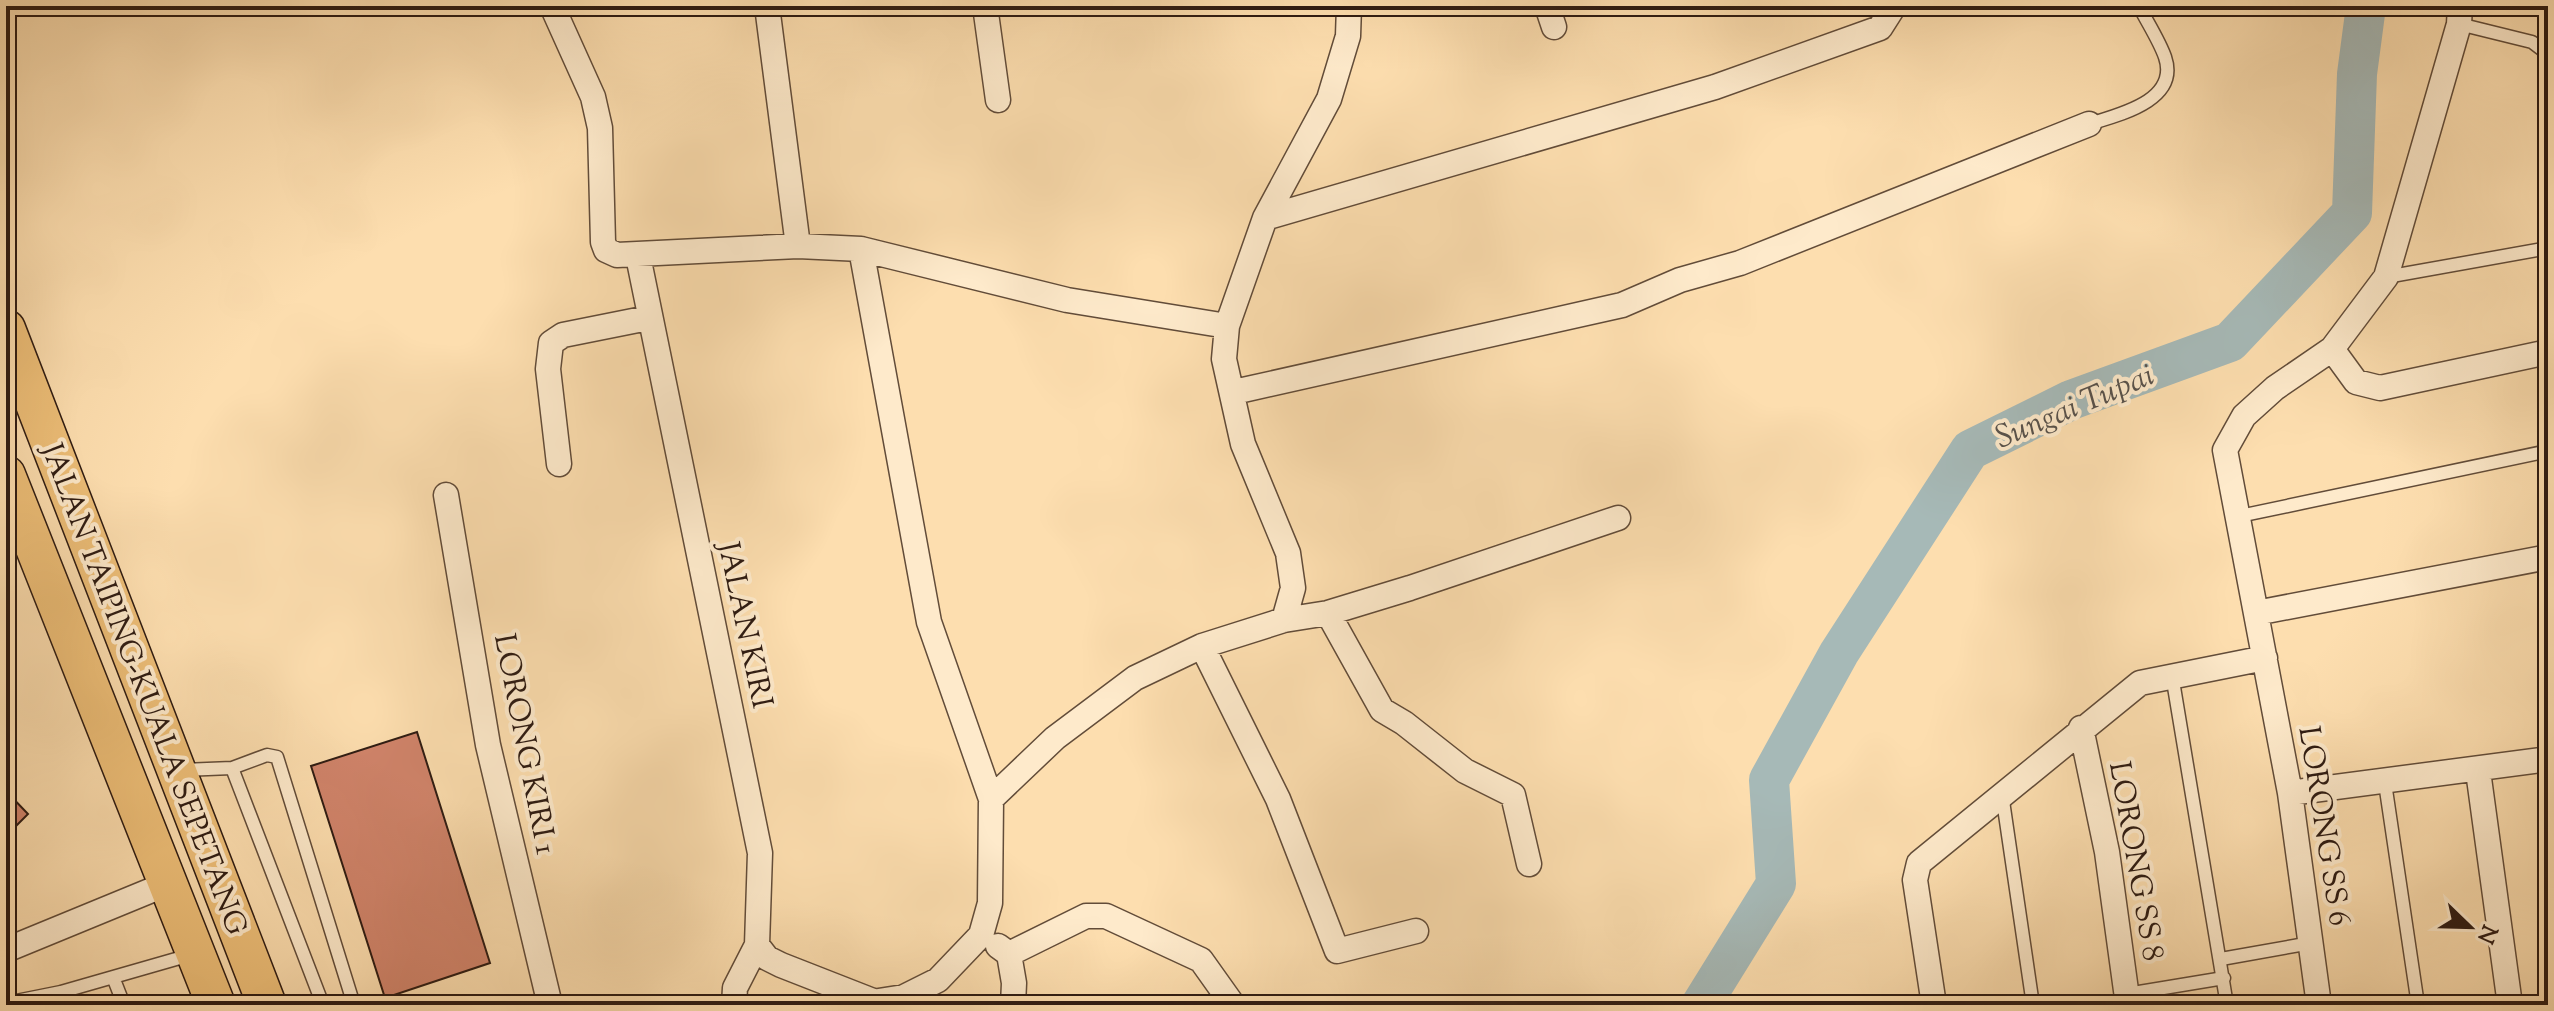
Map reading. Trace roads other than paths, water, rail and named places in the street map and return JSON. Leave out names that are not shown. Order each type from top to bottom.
[{"type":"main road","name":"JALAN TAIPING-KUALA SEPETANG","points":[[6,329],[267,1005]]},
{"type":"main road","name":"JALAN TAIPING-KUALA SEPETANG","points":[[6,475],[216,1005]]},
{"type":"street","points":[[552,6],[593,97],[600,128],[603,242],[606,250],[617,255],[638,256],[798,246],[861,249],[1067,300],[1227,326]]},
{"type":"street","points":[[767,6],[798,246]]},
{"type":"street","points":[[985,6],[998,100]]},
{"type":"street","points":[[1284,620],[1293,588],[1288,553],[1243,444],[1234,392],[1224,359],[1227,326],[1265,218],[1329,99],[1348,36],[1349,6]]},
{"type":"street","points":[[1265,218],[1715,87],[1880,28],[1894,6]]},
{"type":"street","points":[[2386,277],[2460,15]]},
{"type":"street","points":[[1234,392],[1622,305],[1680,280],[1740,263],[2089,124]]},
{"type":"street","points":[[757,945],[767,958],[863,1003],[904,997],[938,980],[981,935],[990,903],[991,799],[929,622],[861,249]]},
{"type":"street","name":"JALAN KIRI","points":[[638,256],[648,318],[760,853],[757,945],[735,988],[734,1005]]},
{"type":"street","name":"LORONG SS 6","points":[[2319,1005],[2290,793],[2235,517],[2225,450],[2244,416],[2275,388],[2332,349],[2386,277]]},
{"type":"street","points":[[559,464],[548,369],[551,343],[563,335],[648,318]]},
{"type":"street","points":[[2332,349],[2356,382],[2380,388],[2548,352]]},
{"type":"street","name":"LORONG KIRI 1","points":[[446,495],[488,745],[550,1005]]},
{"type":"street","points":[[991,799],[1055,738],[1135,678],[1202,646],[1284,620],[1328,613],[1618,518]]},
{"type":"street","points":[[2256,613],[2548,557]]},
{"type":"street","points":[[1328,613],[1382,710],[1414,730],[1465,771],[1513,795],[1529,864]]},
{"type":"street","points":[[1202,646],[1278,799],[1337,951],[1416,931]]},
{"type":"street","points":[[1934,1005],[1915,880],[1919,863],[2002,792],[2140,683],[2265,658]]},
{"type":"street","name":"LORONG SS 8","points":[[2081,728],[2107,852],[2128,999]]},
{"type":"street","points":[[2290,793],[2478,771],[2548,759]]},
{"type":"street","points":[[2478,771],[2510,1005]]},
{"type":"street","points":[[6,950],[169,883]]},
{"type":"street","points":[[1009,954],[1086,916],[1106,916],[1201,960],[1233,1005]]},
{"type":"street","points":[[981,935],[1009,954],[1014,983],[1013,1005]]},
{"type":"lane","points":[[2089,124],[2147,104],[2165,79],[2166,58],[2139,6]]},
{"type":"lane","points":[[2460,15],[2532,42],[2548,54]]},
{"type":"lane","points":[[2386,277],[2548,248]]},
{"type":"lane","points":[[2235,517],[2548,451]]},
{"type":"lane","points":[[2172,675],[2227,1005]]},
{"type":"lane","points":[[176,770],[232,768],[267,755],[277,757],[354,1005]]},
{"type":"lane","points":[[232,768],[323,1005]]},
{"type":"lane","points":[[2385,783],[2418,1005]]},
{"type":"lane","points":[[2002,792],[2033,1005]]},
{"type":"lane","points":[[2221,959],[2311,943]]},
{"type":"lane","points":[[6,1003],[64,999],[113,977],[197,953]]},
{"type":"lane","points":[[113,977],[124,1005]]},
{"type":"lane","points":[[2128,999],[2224,978]]},
{"type":"waterway","name":"Sungai Tupai","points":[[1701,1005],[1776,884],[1769,780],[1839,653],[1970,450],[2071,400],[2230,342],[2352,213],[2357,74],[2366,6]]}]
